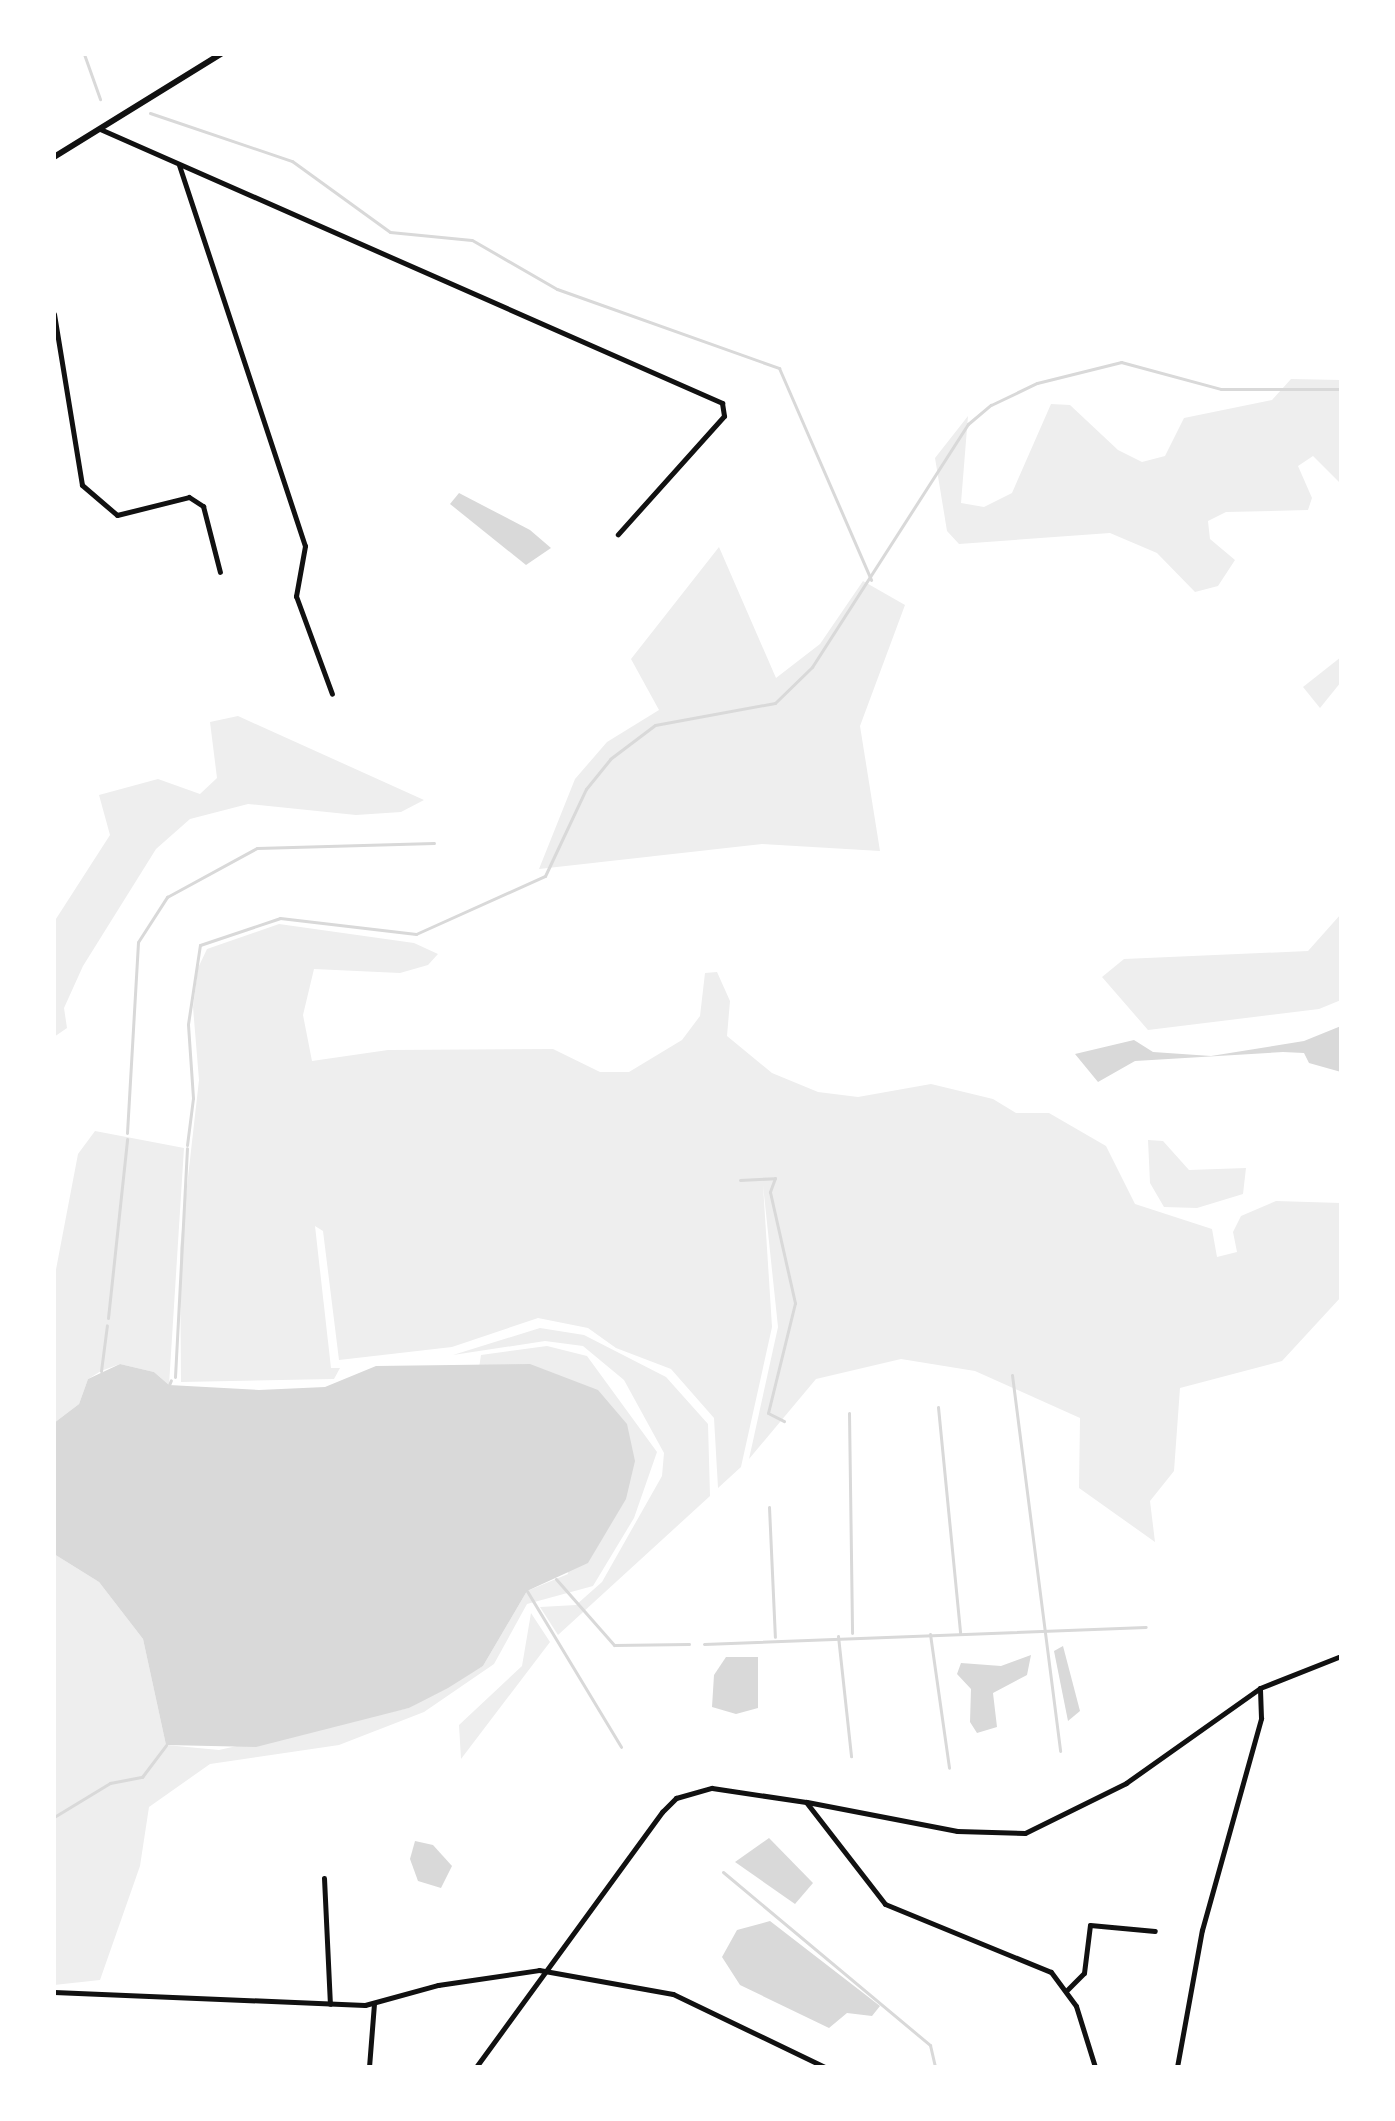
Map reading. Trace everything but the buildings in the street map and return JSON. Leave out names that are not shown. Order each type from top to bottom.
[{"type":"street","points":[[54,157],[221,54]]},
{"type":"street","points":[[100,129],[722,403],[724,416],[618,534]]},
{"type":"street","points":[[179,164],[305,546],[296,596],[332,694]]},
{"type":"street","points":[[54,314],[82,485],[117,515],[189,497],[203,506],[220,572]]},
{"type":"street","points":[[476,2067],[544,1970],[676,1798],[712,1788],[806,1802],[957,1831],[1025,1833],[1126,1783],[1260,1688],[1341,1656]]},
{"type":"street","points":[[1177,2067],[1202,1930],[1261,1718],[1260,1688]]},
{"type":"street","points":[[806,1802],[885,1904],[1044,1969],[1067,1990],[1095,2067]]},
{"type":"street","points":[[324,1878],[330,2004]]},
{"type":"street","points":[[1067,1990],[1084,1973],[1090,1925],[1155,1931]]},
{"type":"street","points":[[54,1992],[330,2004],[374,2003],[438,1985],[544,1970],[673,1994],[825,2067]]},
{"type":"street","points":[[369,2067],[374,2003]]},
{"type":"shaded area","points":[[1291,379],[1341,380],[1341,484],[1313,456],[1298,466],[1312,498],[1308,510],[1226,512],[1208,521],[1210,539],[1235,560],[1218,586],[1195,592],[1157,553],[1110,533],[959,544],[947,531],[935,458],[968,416],[961,503],[984,507],[1012,493],[1051,404],[1070,405],[1118,450],[1142,462],[1165,456],[1184,418],[1272,400]]},
{"type":"shaded area","points":[[459,493],[530,530],[551,548],[526,565],[450,504]]},
{"type":"shaded area","points":[[719,547],[776,678],[820,644],[863,581],[905,605],[860,726],[880,851],[762,844],[539,869],[575,779],[607,742],[659,710],[631,659]]},
{"type":"shaded area","points":[[1341,657],[1341,682],[1320,708],[1303,687]]},
{"type":"shaded area","points":[[238,716],[424,800],[401,812],[356,815],[248,804],[190,819],[156,849],[83,966],[64,1008],[67,1028],[54,1037],[54,922],[110,835],[99,795],[158,779],[200,794],[217,778],[210,722]]},
{"type":"shaded area","points":[[1341,914],[1341,1000],[1319,1009],[1148,1030],[1102,977],[1124,959],[1308,951]]},
{"type":"shaded area","points":[[279,924],[414,943],[438,954],[428,965],[400,973],[314,969],[303,1015],[312,1061],[388,1050],[553,1049],[600,1072],[629,1072],[682,1040],[700,1016],[705,973],[717,972],[730,1001],[727,1036],[772,1073],[818,1092],[858,1097],[931,1084],[993,1099],[1016,1113],[1049,1113],[1106,1146],[1135,1204],[1212,1229],[1217,1257],[1237,1252],[1233,1232],[1241,1216],[1276,1201],[1341,1203],[1341,1297],[1282,1361],[1180,1388],[1174,1471],[1150,1501],[1155,1542],[1079,1488],[1080,1418],[975,1371],[901,1359],[816,1379],[749,1459],[778,1327],[763,1185],[772,1327],[741,1467],[718,1488],[714,1418],[671,1369],[616,1348],[588,1328],[538,1318],[452,1347],[339,1360],[323,1231],[315,1226],[331,1368],[340,1368],[334,1379],[181,1382],[180,1248],[199,1080],[193,1007],[198,968],[207,949]]},
{"type":"shaded area","points":[[1341,1026],[1341,1072],[1309,1063],[1304,1053],[1283,1052],[1135,1061],[1098,1082],[1075,1054],[1134,1040],[1153,1052],[1211,1056],[1304,1041]]},
{"type":"shaded area","points":[[95,1131],[184,1148],[169,1385],[154,1372],[120,1364],[88,1379],[79,1404],[54,1423],[54,1280],[78,1154]]},
{"type":"shaded area","points":[[1148,1140],[1163,1141],[1189,1170],[1246,1168],[1243,1194],[1197,1208],[1164,1207],[1150,1183]]},
{"type":"shaded area","points":[[540,1328],[584,1335],[666,1377],[708,1424],[710,1496],[558,1635],[540,1607],[576,1605],[602,1582],[662,1476],[664,1453],[624,1380],[583,1346],[545,1341],[453,1355]]},
{"type":"shaded area","points":[[547,1346],[587,1356],[657,1452],[634,1518],[593,1586],[527,1604],[494,1664],[424,1712],[339,1745],[210,1764],[149,1807],[140,1866],[100,1980],[54,1985],[54,1554],[99,1582],[143,1639],[166,1745],[219,1750],[409,1708],[483,1666],[527,1591],[568,1574],[530,1364],[479,1368],[481,1355]]},
{"type":"shaded area","points":[[120,1364],[154,1372],[169,1385],[259,1390],[325,1387],[376,1366],[530,1364],[598,1390],[627,1424],[635,1461],[626,1499],[588,1563],[527,1591],[483,1666],[448,1688],[409,1708],[256,1747],[166,1745],[143,1639],[99,1582],[54,1554],[54,1423],[79,1404],[88,1379]]},
{"type":"shaded area","points":[[531,1613],[550,1642],[461,1759],[459,1725],[522,1666]]},
{"type":"shaded area","points":[[1063,1646],[1080,1711],[1068,1721],[1054,1651]]},
{"type":"shaded area","points":[[1031,1655],[1027,1675],[993,1693],[997,1727],[977,1733],[970,1722],[971,1689],[957,1674],[961,1663],[1001,1666]]},
{"type":"shaded area","points":[[726,1657],[758,1657],[758,1708],[736,1714],[712,1707],[714,1675]]},
{"type":"shaded area","points":[[769,1838],[813,1883],[795,1904],[735,1862]]},
{"type":"shaded area","points":[[415,1841],[433,1845],[452,1866],[441,1888],[418,1881],[410,1859]]},
{"type":"shaded area","points":[[770,1921],[880,2006],[872,2016],[847,2013],[829,2028],[740,1985],[722,1957],[737,1930]]},
{"type":"waterway","points":[[84,54],[100,99]]},
{"type":"waterway","points":[[150,113],[292,161],[390,232],[472,240],[557,289],[779,368],[871,580]]},
{"type":"waterway","points":[[187,1145],[193,1098],[188,1024],[200,945],[280,918],[416,934],[545,876],[586,789],[610,759],[655,725],[775,703],[812,667],[968,424],[991,405],[1037,383],[1121,362],[1221,389],[1341,389]]},
{"type":"waterway","points":[[127,1133],[138,942],[167,897],[257,848],[434,843]]},
{"type":"waterway","points":[[108,1318],[127,1139]]},
{"type":"waterway","points":[[175,1377],[187,1148]]},
{"type":"waterway","points":[[740,1180],[775,1178],[770,1192],[795,1303],[768,1413],[784,1421]]},
{"type":"waterway","points":[[101,1371],[107,1325]]},
{"type":"waterway","points":[[1012,1375],[1060,1751]]},
{"type":"waterway","points":[[169,1385],[171,1380]]},
{"type":"waterway","points":[[938,1407],[960,1633]]},
{"type":"waterway","points":[[849,1413],[852,1633]]},
{"type":"waterway","points":[[769,1507],[775,1637]]},
{"type":"waterway","points":[[556,1579],[614,1645],[689,1644]]},
{"type":"waterway","points":[[527,1591],[621,1747]]},
{"type":"waterway","points":[[704,1644],[1146,1627]]},
{"type":"waterway","points":[[930,1634],[949,1768]]},
{"type":"waterway","points":[[838,1636],[851,1756]]},
{"type":"waterway","points":[[54,1817],[110,1783],[142,1777],[166,1745]]},
{"type":"waterway","points":[[723,1872],[930,2045],[935,2067]]}]
